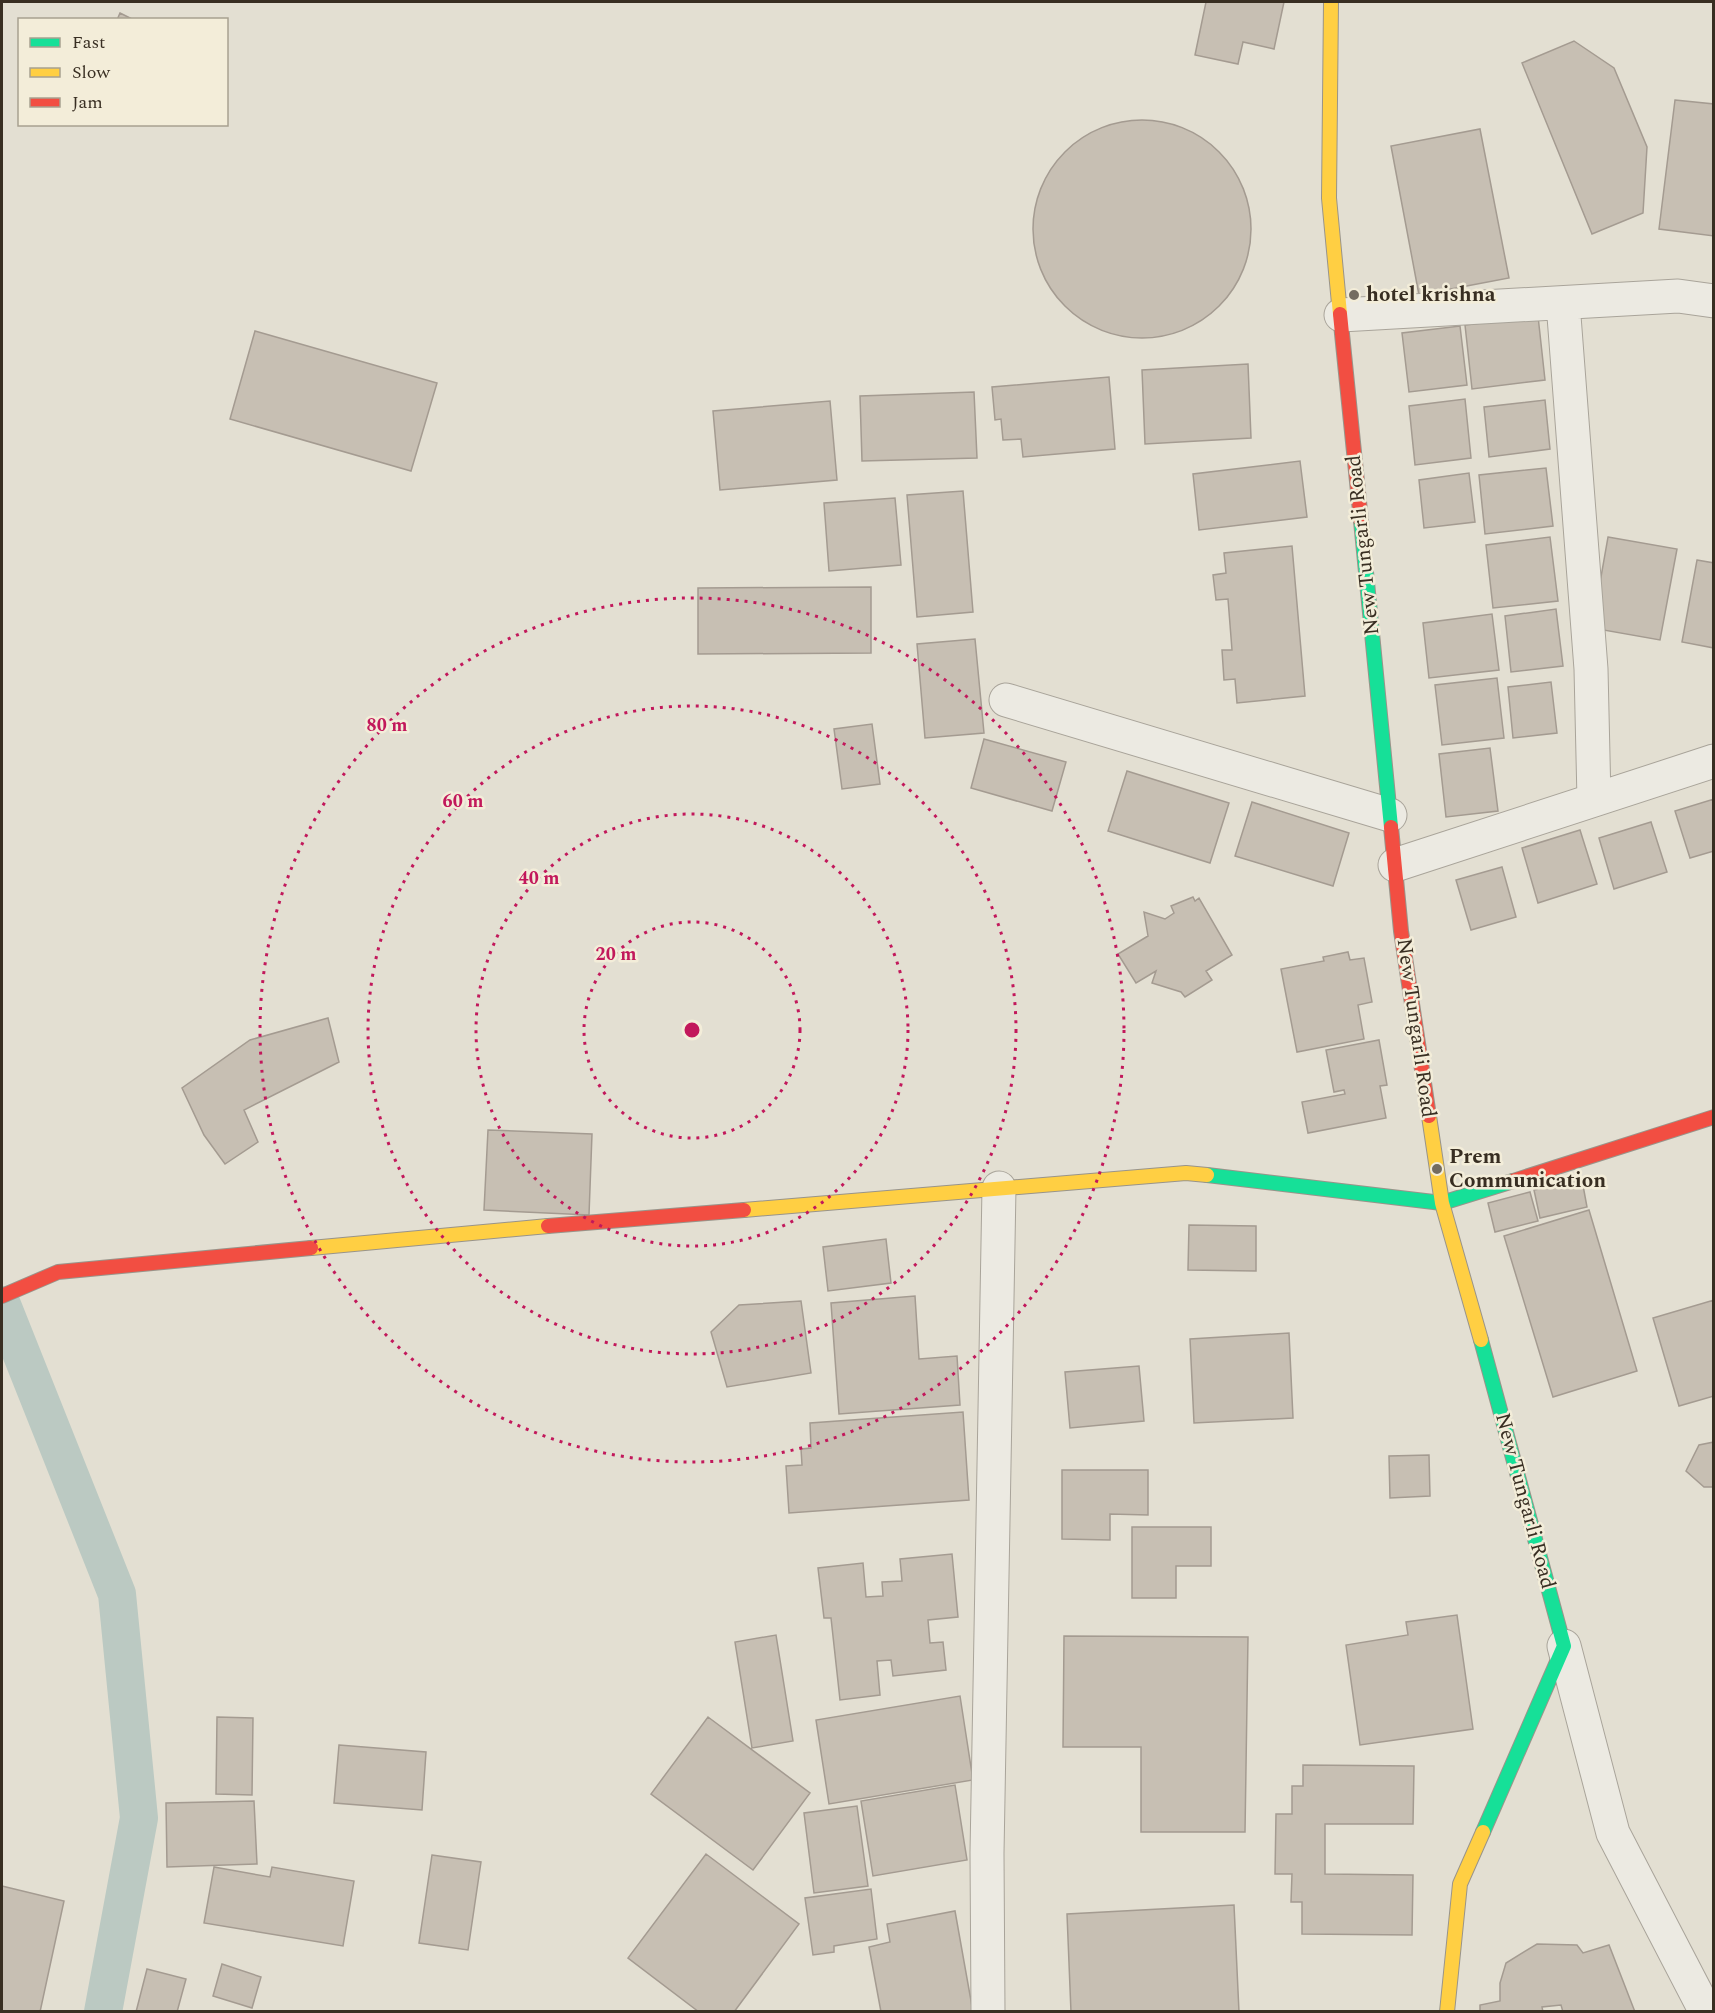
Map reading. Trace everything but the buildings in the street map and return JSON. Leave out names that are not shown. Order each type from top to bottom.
[{"type":"street","name":"New Tungarli Road","points":[[1331,2],[1329,198],[1403,943],[1442,1203],[1520,1479],[1613,1833],[1706,2012]]},
{"type":"street","points":[[1341,315],[1678,296],[1713,301]]},
{"type":"street","points":[[1563,303],[1591,669],[1594,800]]},
{"type":"street","points":[[1006,700],[1390,815]]},
{"type":"street","points":[[1395,865],[1713,761]]},
{"type":"street","points":[[2,1296],[58,1272],[509,1229],[1186,1173],[1442,1203],[1713,1117]]},
{"type":"street","points":[[988,2012],[988,1829],[999,1188]]},
{"type":"street","points":[[1447,2012],[1460,1884],[1564,1646]]},
{"type":"waterway","points":[[2,1305],[117,1594],[139,1818],[103,2012]]},
{"type":"traffic: fast","points":[[1361,521],[1391,827]]},
{"type":"traffic: fast","points":[[1207,1175],[1442,1203],[1513,1181]]},
{"type":"traffic: fast","points":[[1481,1340],[1564,1646],[1483,1832]]},
{"type":"traffic: slow","points":[[1331,2],[1329,198],[1340,314]]},
{"type":"traffic: slow","points":[[1429,1116],[1442,1203],[1481,1340]]},
{"type":"traffic: slow","points":[[744,1210],[1186,1173],[1207,1175]]},
{"type":"traffic: slow","points":[[311,1248],[548,1226]]},
{"type":"traffic: slow","points":[[1447,2012],[1460,1884],[1483,1832]]},
{"type":"traffic: jam","points":[[1340,314],[1361,521]]},
{"type":"traffic: jam","points":[[1391,827],[1401,931],[1429,1116]]},
{"type":"traffic: jam","points":[[1513,1181],[1714,1117]]},
{"type":"traffic: jam","points":[[548,1226],[744,1210]]},
{"type":"traffic: jam","points":[[2,1296],[58,1272],[311,1248]]},
{"type":"place","name":"hotel krishna","points":[[1354,295]]},
{"type":"place","name":"Prem Communication","points":[[1437,1169]]}]
